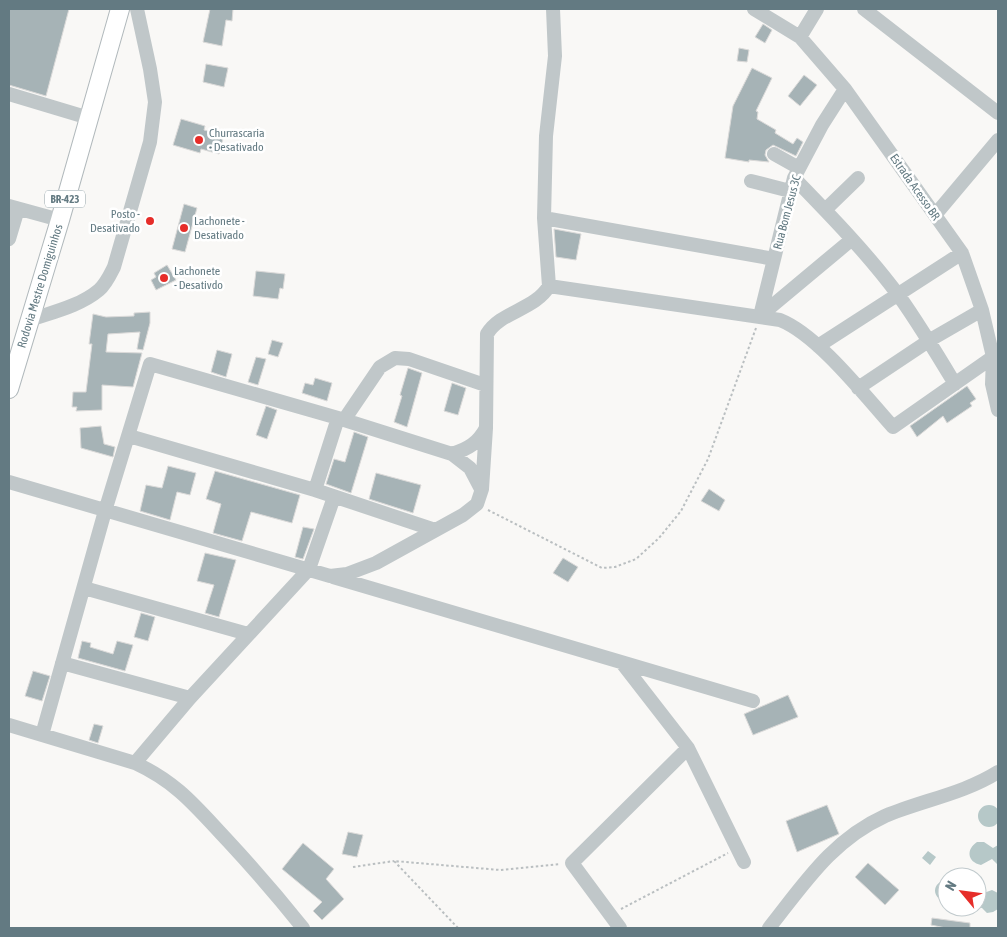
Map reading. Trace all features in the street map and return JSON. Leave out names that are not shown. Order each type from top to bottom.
[{"type":"main road","name":"Rodovia Mestre Domiguinhos","points":[[9,389],[60,220],[120,9]]},
{"type":"street","points":[[30,320],[79,303],[99,290],[114,267],[150,142],[155,102],[137,9]]},
{"type":"street","points":[[330,576],[347,574],[376,563],[463,515],[477,504],[482,489],[486,428],[486,340],[494,324],[536,302],[546,293],[549,286],[544,218],[546,136],[555,56],[553,9]]},
{"type":"street","name":"Estrada Acesso BR","points":[[754,9],[800,38],[845,89],[962,253],[982,310],[993,357],[992,384],[998,410]]},
{"type":"street","points":[[800,38],[817,9]]},
{"type":"street","points":[[864,9],[998,114]]},
{"type":"street","name":"Rua Bom Jesus 3C","points":[[760,316],[794,179],[822,125],[845,89]]},
{"type":"street","points":[[9,94],[89,118]]},
{"type":"street","points":[[935,215],[998,140]]},
{"type":"street","points":[[774,154],[794,179],[825,210],[898,294],[930,340],[955,384]]},
{"type":"street","points":[[825,210],[858,178]]},
{"type":"street","points":[[751,181],[794,179]]},
{"type":"street","points":[[9,239],[13,208],[60,220]]},
{"type":"street","points":[[544,218],[774,258]]},
{"type":"street","points":[[760,316],[851,240]]},
{"type":"street","points":[[818,346],[962,253]]},
{"type":"street","points":[[549,286],[760,316],[791,324],[818,346],[893,427],[993,357]]},
{"type":"street","points":[[858,388],[930,340],[982,310]]},
{"type":"street","points":[[315,490],[341,419],[380,367],[396,358],[408,359],[486,385]]},
{"type":"street","points":[[42,735],[105,511],[150,364],[341,419],[452,454],[470,468],[482,489]]},
{"type":"street","points":[[452,454],[464,451],[473,445],[486,428]]},
{"type":"street","points":[[129,436],[315,490],[435,530]]},
{"type":"street","points":[[9,482],[753,701]]},
{"type":"street","points":[[135,763],[190,698],[309,569],[334,497]]},
{"type":"street","points":[[84,588],[248,634]]},
{"type":"street","points":[[62,663],[190,698]]},
{"type":"street","points":[[622,663],[688,748],[744,862]]},
{"type":"street","points":[[9,725],[135,763],[166,779],[185,795],[259,875],[303,928]]},
{"type":"street","points":[[620,928],[572,863],[688,748]]},
{"type":"street","points":[[769,928],[815,869],[841,844],[885,817],[952,794],[985,780],[998,772]]},
{"type":"path","points":[[477,504],[602,568],[615,567],[636,559],[659,538],[681,511],[697,483],[708,459],[760,316]]},
{"type":"path","points":[[610,915],[737,848]]},
{"type":"path","points":[[394,860],[458,928]]},
{"type":"path","points":[[353,868],[394,860],[500,870],[572,863]]},
{"type":"shaded area","points":[[989,805],[997,808],[1000,816],[997,824],[989,827],[981,824],[978,816],[981,808]]},
{"type":"shaded area","points":[[977,842],[984,842],[993,848],[998,845],[998,865],[992,859],[981,865],[973,861],[970,852],[973,845]]},
{"type":"shaded area","points":[[928,851],[936,857],[930,865],[922,858]]},
{"type":"shaded area","points":[[992,890],[998,893],[998,909],[987,913],[987,892]]},
{"type":"building","points":[[9,9],[69,9],[46,96],[9,85]]},
{"type":"building","points":[[210,9],[233,9],[232,21],[226,20],[222,46],[203,42]]},
{"type":"building","points":[[763,24],[772,30],[765,43],[755,37]]},
{"type":"building","points":[[739,48],[749,50],[747,62],[737,61]]},
{"type":"building","points":[[206,64],[228,68],[224,87],[203,82]]},
{"type":"building","points":[[752,68],[772,78],[756,111],[758,112],[757,119],[776,130],[775,133],[793,144],[797,138],[803,142],[796,156],[773,145],[766,150],[765,155],[769,162],[749,160],[749,162],[725,158],[733,106]]},
{"type":"building","points":[[804,75],[817,85],[800,106],[788,96]]},
{"type":"building","name":"Churrascaria - Desativado","points":[[181,119],[205,126],[204,130],[224,135],[219,154],[201,149],[200,153],[173,145]]},
{"type":"building","name":"Lachonete - Desativado","points":[[184,204],[197,208],[185,252],[172,249]]},
{"type":"building","points":[[554,229],[581,234],[576,260],[556,257]]},
{"type":"building","name":"Lachonete - Desativdo","points":[[167,265],[176,280],[156,290],[151,280],[156,277],[154,273]]},
{"type":"building","points":[[256,271],[285,274],[283,289],[280,288],[278,299],[253,296]]},
{"type":"building","points":[[150,312],[150,323],[143,350],[137,349],[140,332],[108,334],[106,352],[142,353],[133,387],[102,385],[102,410],[76,411],[77,407],[72,407],[73,392],[86,392],[92,344],[89,344],[93,314],[106,317],[134,316],[134,313]]},
{"type":"building","points":[[272,340],[283,343],[278,357],[268,354]]},
{"type":"building","points":[[217,350],[232,354],[226,377],[211,372]]},
{"type":"building","points":[[256,357],[266,359],[258,385],[248,382]]},
{"type":"building","points":[[408,368],[422,373],[407,427],[394,422]]},
{"type":"building","points":[[315,378],[332,383],[327,401],[302,393],[305,383],[313,385]]},
{"type":"building","points":[[452,383],[466,388],[458,415],[444,411]]},
{"type":"building","points":[[967,386],[976,399],[970,403],[972,406],[947,423],[943,416],[917,437],[910,426]]},
{"type":"building","points":[[266,406],[277,410],[267,439],[256,435]]},
{"type":"building","points":[[101,426],[104,444],[115,447],[113,457],[81,448],[80,428]]},
{"type":"building","points":[[354,432],[368,437],[351,493],[326,484],[334,459],[345,462]]},
{"type":"building","points":[[168,466],[196,473],[190,495],[177,492],[170,520],[140,511],[146,485],[162,488]]},
{"type":"building","points":[[215,471],[300,495],[292,523],[251,512],[242,541],[213,533],[221,504],[206,499]]},
{"type":"building","points":[[376,473],[421,485],[413,513],[369,499]]},
{"type":"building","points":[[709,489],[725,500],[719,511],[701,501]]},
{"type":"building","points":[[303,527],[314,529],[303,559],[295,557]]},
{"type":"building","points":[[205,553],[236,560],[219,617],[205,613],[214,585],[197,581]]},
{"type":"building","points":[[563,558],[578,567],[568,582],[553,573]]},
{"type":"building","points":[[141,613],[155,617],[148,641],[134,637]]},
{"type":"building","points":[[82,641],[91,643],[90,647],[113,654],[117,641],[133,645],[125,671],[78,658]]},
{"type":"building","points":[[33,671],[50,676],[42,701],[25,696]]},
{"type":"building","points":[[788,695],[798,717],[753,735],[744,714]]},
{"type":"building","points":[[94,724],[103,726],[98,743],[89,740]]},
{"type":"building","points":[[827,805],[839,834],[797,852],[786,821]]},
{"type":"building","points":[[348,832],[363,835],[357,857],[342,854]]},
{"type":"building","points":[[303,843],[334,869],[326,879],[344,899],[322,920],[313,911],[322,902],[282,869]]},
{"type":"building","points":[[868,863],[899,890],[885,905],[855,877]]},
{"type":"building","points":[[932,918],[970,923],[970,928],[946,928],[931,925]]},
{"type":"place","name":"Churrascaria - Desativado","points":[[199,140]]},
{"type":"place","name":"Posto - Desativado","points":[[150,221]]},
{"type":"place","name":"Lachonete - Desativado","points":[[184,228]]},
{"type":"place","name":"Lachonete - Desativdo","points":[[164,278]]}]
